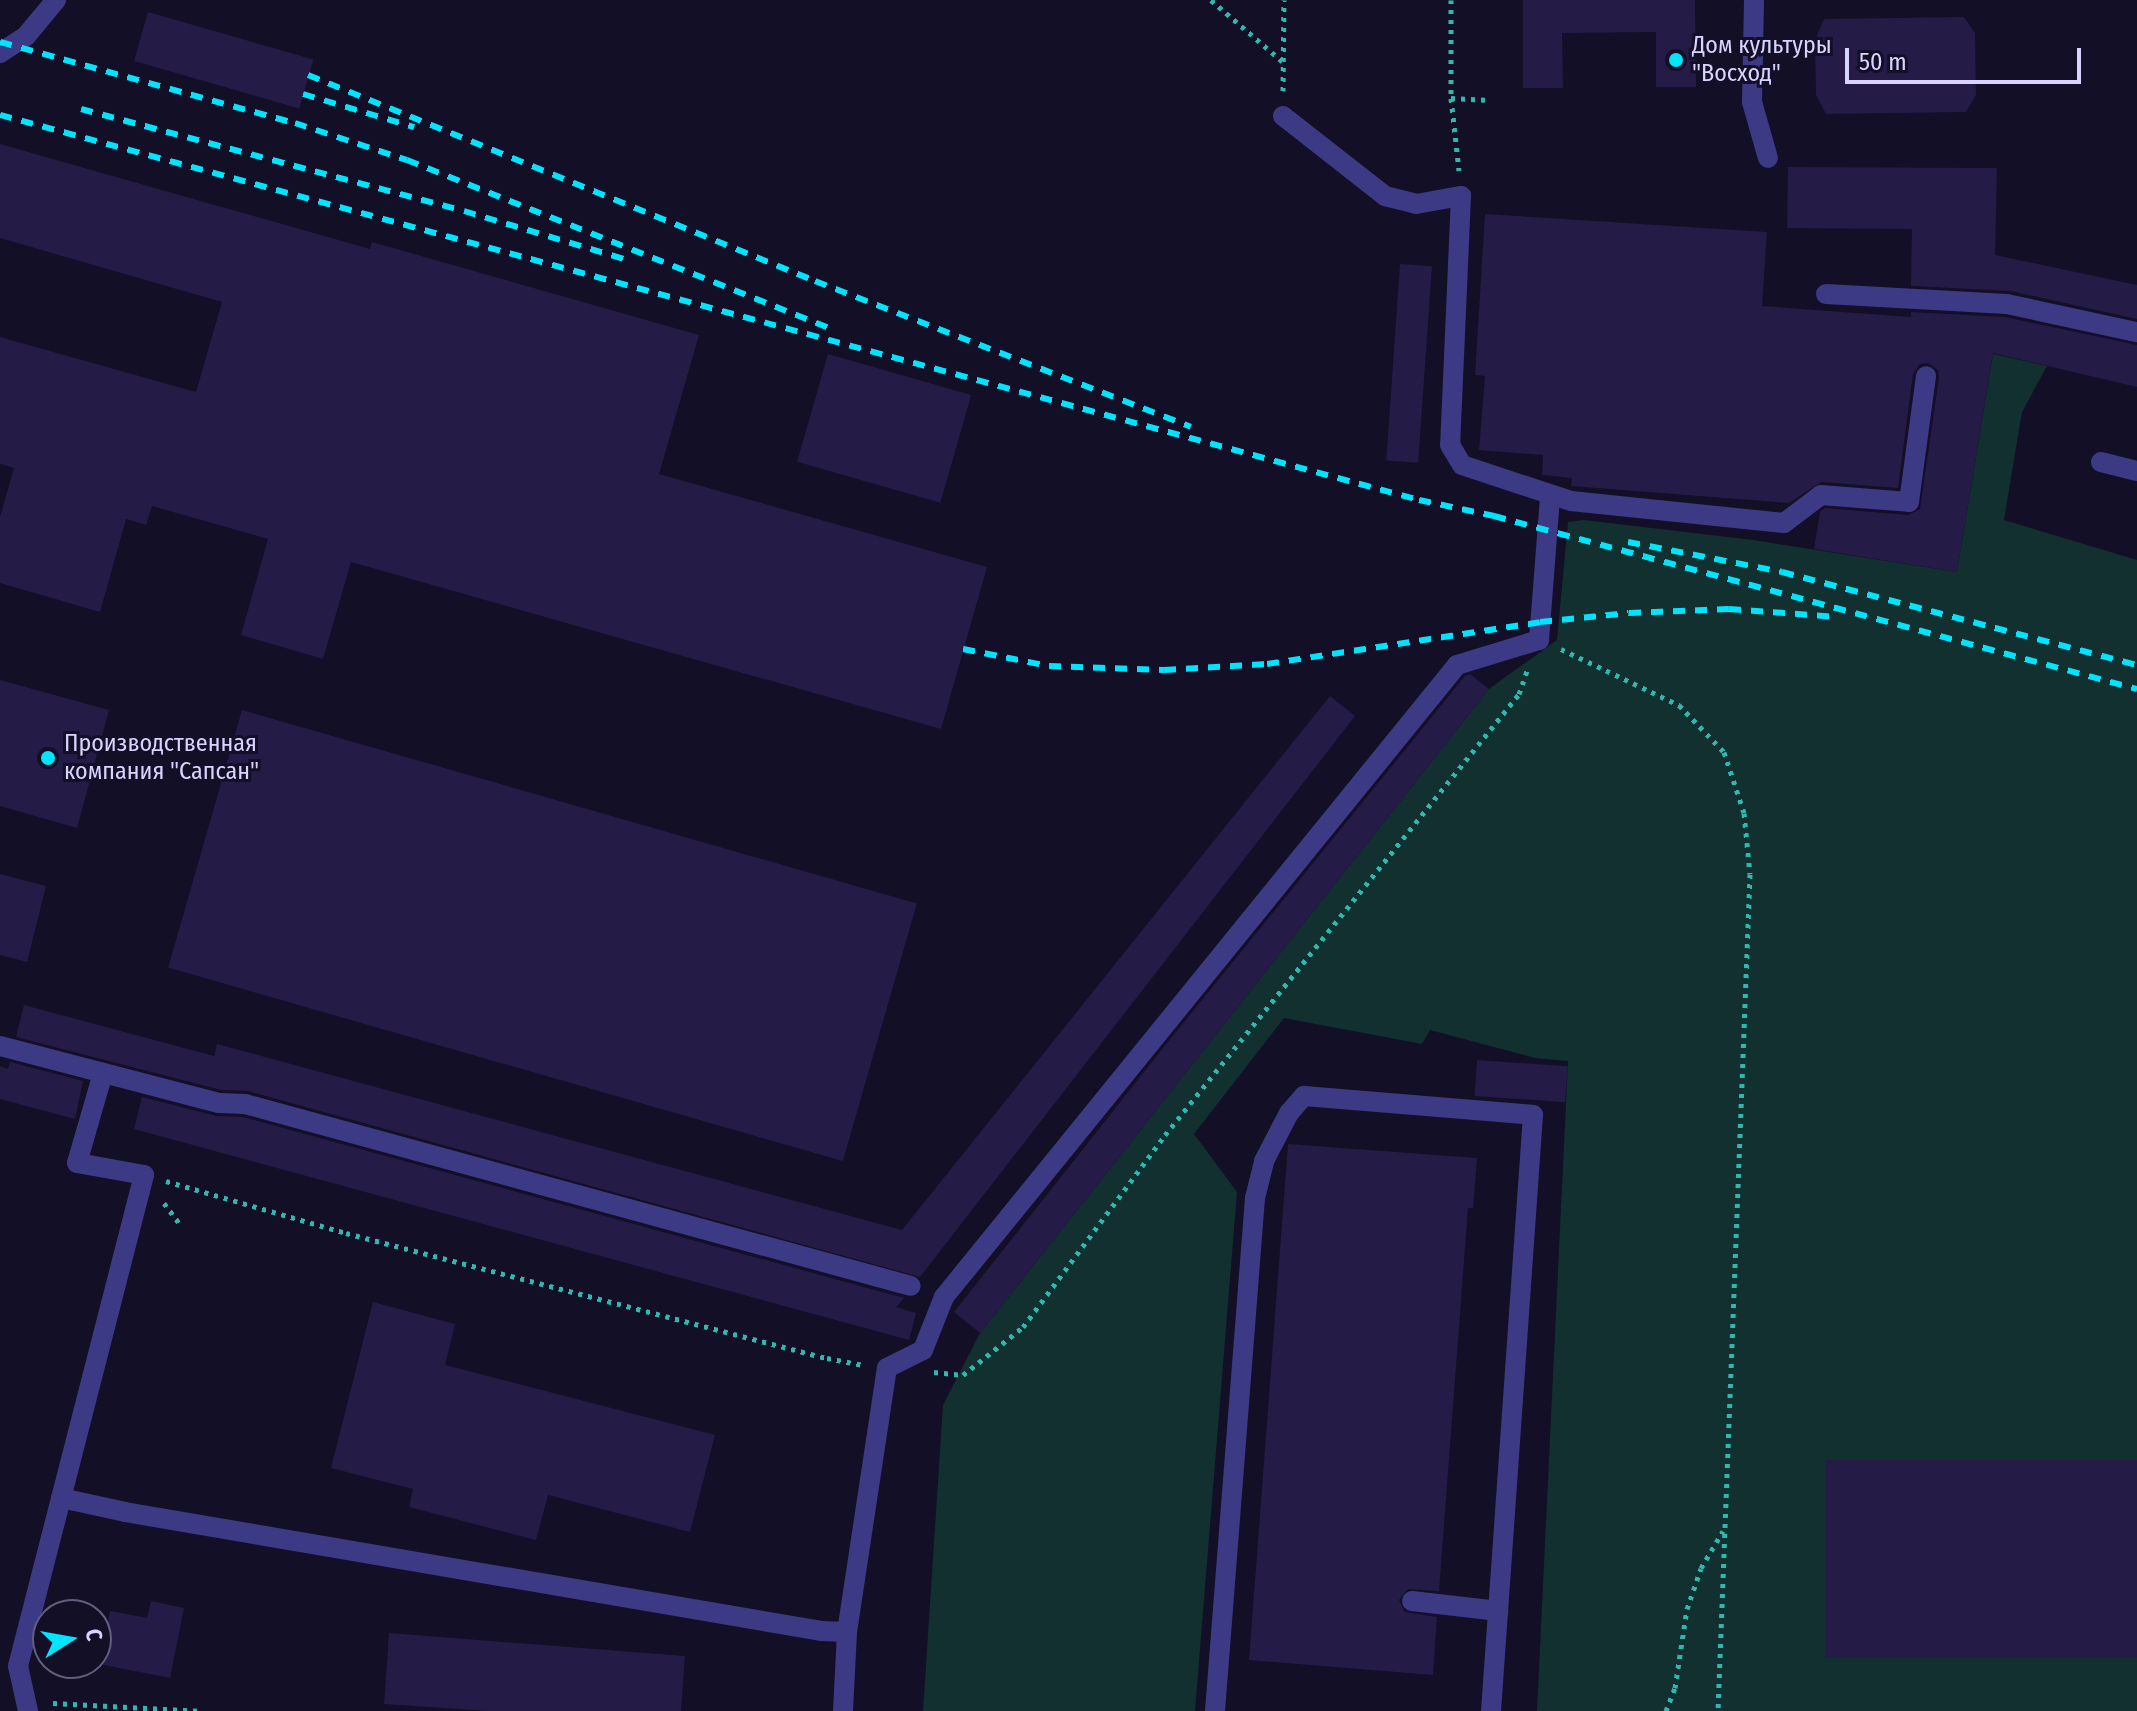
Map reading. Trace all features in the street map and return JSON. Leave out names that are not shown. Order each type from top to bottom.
[{"type":"lane","points":[[0,53],[26,36],[56,0]]},
{"type":"lane","points":[[1754,0],[1752,102],[1768,158]]},
{"type":"lane","points":[[1283,116],[1385,196],[1416,204],[1461,196],[1450,445],[1462,465],[1550,497],[1784,523],[1821,495],[1909,502],[1926,376]]},
{"type":"lane","points":[[1826,294],[2007,304],[2137,332]]},
{"type":"lane","points":[[2101,462],[2137,471]]},
{"type":"lane","points":[[843,1711],[847,1632],[887,1368],[923,1350],[944,1297],[1457,665],[1539,640],[1550,497]]},
{"type":"lane","points":[[0,1046],[219,1103],[245,1104],[911,1286]]},
{"type":"lane","points":[[27,1706],[9,1663],[61,1498],[144,1175],[77,1163],[103,1073]]},
{"type":"lane","points":[[1215,1711],[1255,1198],[1264,1161],[1289,1113],[1304,1096],[1533,1115],[1491,1711]]},
{"type":"lane","points":[[61,1498],[125,1512],[821,1631],[847,1632]]},
{"type":"lane","points":[[1412,1601],[1498,1611]]},
{"type":"path","points":[[1211,0],[1283,61]]},
{"type":"path","points":[[1283,116],[1284,0]]},
{"type":"path","points":[[1451,0],[1451,98],[1461,196]]},
{"type":"path","points":[[1451,98],[1485,100]]},
{"type":"path","points":[[933,1372],[963,1375],[1023,1327],[1165,1135],[1519,694],[1539,640],[1679,705],[1724,752],[1744,813],[1750,874],[1718,1711]]},
{"type":"path","points":[[144,1175],[346,1233],[797,1351],[887,1368]]},
{"type":"path","points":[[144,1175],[179,1223]]},
{"type":"path","points":[[1666,1711],[1675,1688],[1687,1609],[1701,1568],[1724,1528]]},
{"type":"path","points":[[27,1706],[203,1711]]},
{"type":"green space","points":[[1993,354],[2047,366],[2022,412],[2004,520],[2137,560],[2137,1711],[1537,1711],[1568,1061],[1535,1058],[1430,1030],[1422,1044],[1284,1018],[1194,1134],[1237,1192],[1195,1711],[923,1711],[943,1405],[980,1333],[1489,689],[1557,640],[1568,522],[1584,520],[1753,540],[1957,572]]},
{"type":"building","name":"Дом культуры \"Восход\"","points":[[1523,0],[1695,0],[1696,87],[1656,87],[1656,32],[1562,33],[1563,88],[1523,88]]},
{"type":"building","points":[[148,12],[313,59],[299,108],[134,61]]},
{"type":"building","points":[[1964,17],[1975,33],[1976,95],[1966,112],[1826,114],[1816,95],[1815,40],[1824,19]]},
{"type":"building","points":[[0,144],[370,249],[372,242],[699,335],[659,474],[987,567],[941,729],[351,562],[323,659],[241,635],[268,539],[152,506],[146,525],[126,519],[100,612],[0,583],[0,517],[14,468],[0,464],[0,337],[196,392],[222,302],[0,238]]},
{"type":"building","points":[[1788,167],[1997,168],[1995,255],[2137,285],[2137,319],[2010,291],[1911,286],[1912,229],[1787,228]]},
{"type":"building","points":[[1485,214],[1767,232],[1762,306],[1911,317],[1911,312],[2005,317],[2137,345],[2137,387],[1993,353],[1957,572],[1814,549],[1820,512],[1825,508],[1908,515],[1920,509],[1939,378],[1938,370],[1928,363],[1920,364],[1913,374],[1898,488],[1821,482],[1789,503],[1571,486],[1572,478],[1542,475],[1543,455],[1479,450],[1485,376],[1475,375]]},
{"type":"building","points":[[1400,264],[1432,266],[1418,463],[1386,461]]},
{"type":"building","points":[[828,354],[971,395],[940,503],[797,462]]},
{"type":"building","points":[[1470,674],[1489,689],[980,1333],[954,1312],[1163,1048],[1465,676]]},
{"type":"building","name":"Производственная компания \"Сапсан\"","points":[[0,680],[109,710],[77,828],[0,806]]},
{"type":"building","points":[[1330,696],[1355,716],[920,1277],[248,1091],[221,1090],[16,1037],[24,1005],[214,1056],[217,1044],[902,1230]]},
{"type":"building","points":[[242,710],[917,903],[843,1161],[168,968]]},
{"type":"building","points":[[0,874],[46,886],[27,962],[0,955]]},
{"type":"building","points":[[1477,1060],[1568,1066],[1565,1102],[1474,1096]]},
{"type":"building","points":[[10,1062],[83,1081],[75,1119],[0,1099],[0,1066],[8,1069]]},
{"type":"building","points":[[142,1097],[216,1116],[243,1117],[904,1298],[896,1307],[916,1313],[909,1340],[134,1129]]},
{"type":"building","points":[[1288,1144],[1477,1158],[1473,1208],[1468,1208],[1439,1591],[1408,1589],[1399,1600],[1405,1612],[1437,1617],[1433,1675],[1249,1660]]},
{"type":"building","points":[[373,1302],[455,1324],[445,1365],[715,1435],[690,1532],[548,1495],[536,1540],[409,1507],[413,1489],[331,1468]]},
{"type":"building","points":[[1825,1460],[2137,1460],[2137,1658],[1825,1658]]},
{"type":"building","points":[[151,1601],[184,1608],[170,1678],[112,1667],[112,1611],[147,1618]]},
{"type":"building","points":[[389,1633],[685,1656],[681,1711],[489,1711],[384,1704]]},
{"type":"railway","points":[[0,42],[295,123],[407,160],[835,330]]},
{"type":"railway","points":[[308,75],[815,281],[1191,427]]},
{"type":"railway","points":[[303,94],[414,127]]},
{"type":"railway","points":[[81,109],[464,211],[627,260]]},
{"type":"railway","points":[[0,115],[1419,500],[1494,516],[2137,689]]},
{"type":"railway","points":[[1628,542],[1782,572],[2137,665]]},
{"type":"railway","points":[[963,649],[1049,666],[1164,670],[1267,664],[1540,622],[1629,613],[1729,609],[1837,617]]},
{"type":"place","name":"Дом культуры \"Восход\"","points":[[1676,60]]},
{"type":"place","name":"Производственная компания \"Сапсан\"","points":[[48,758]]}]
